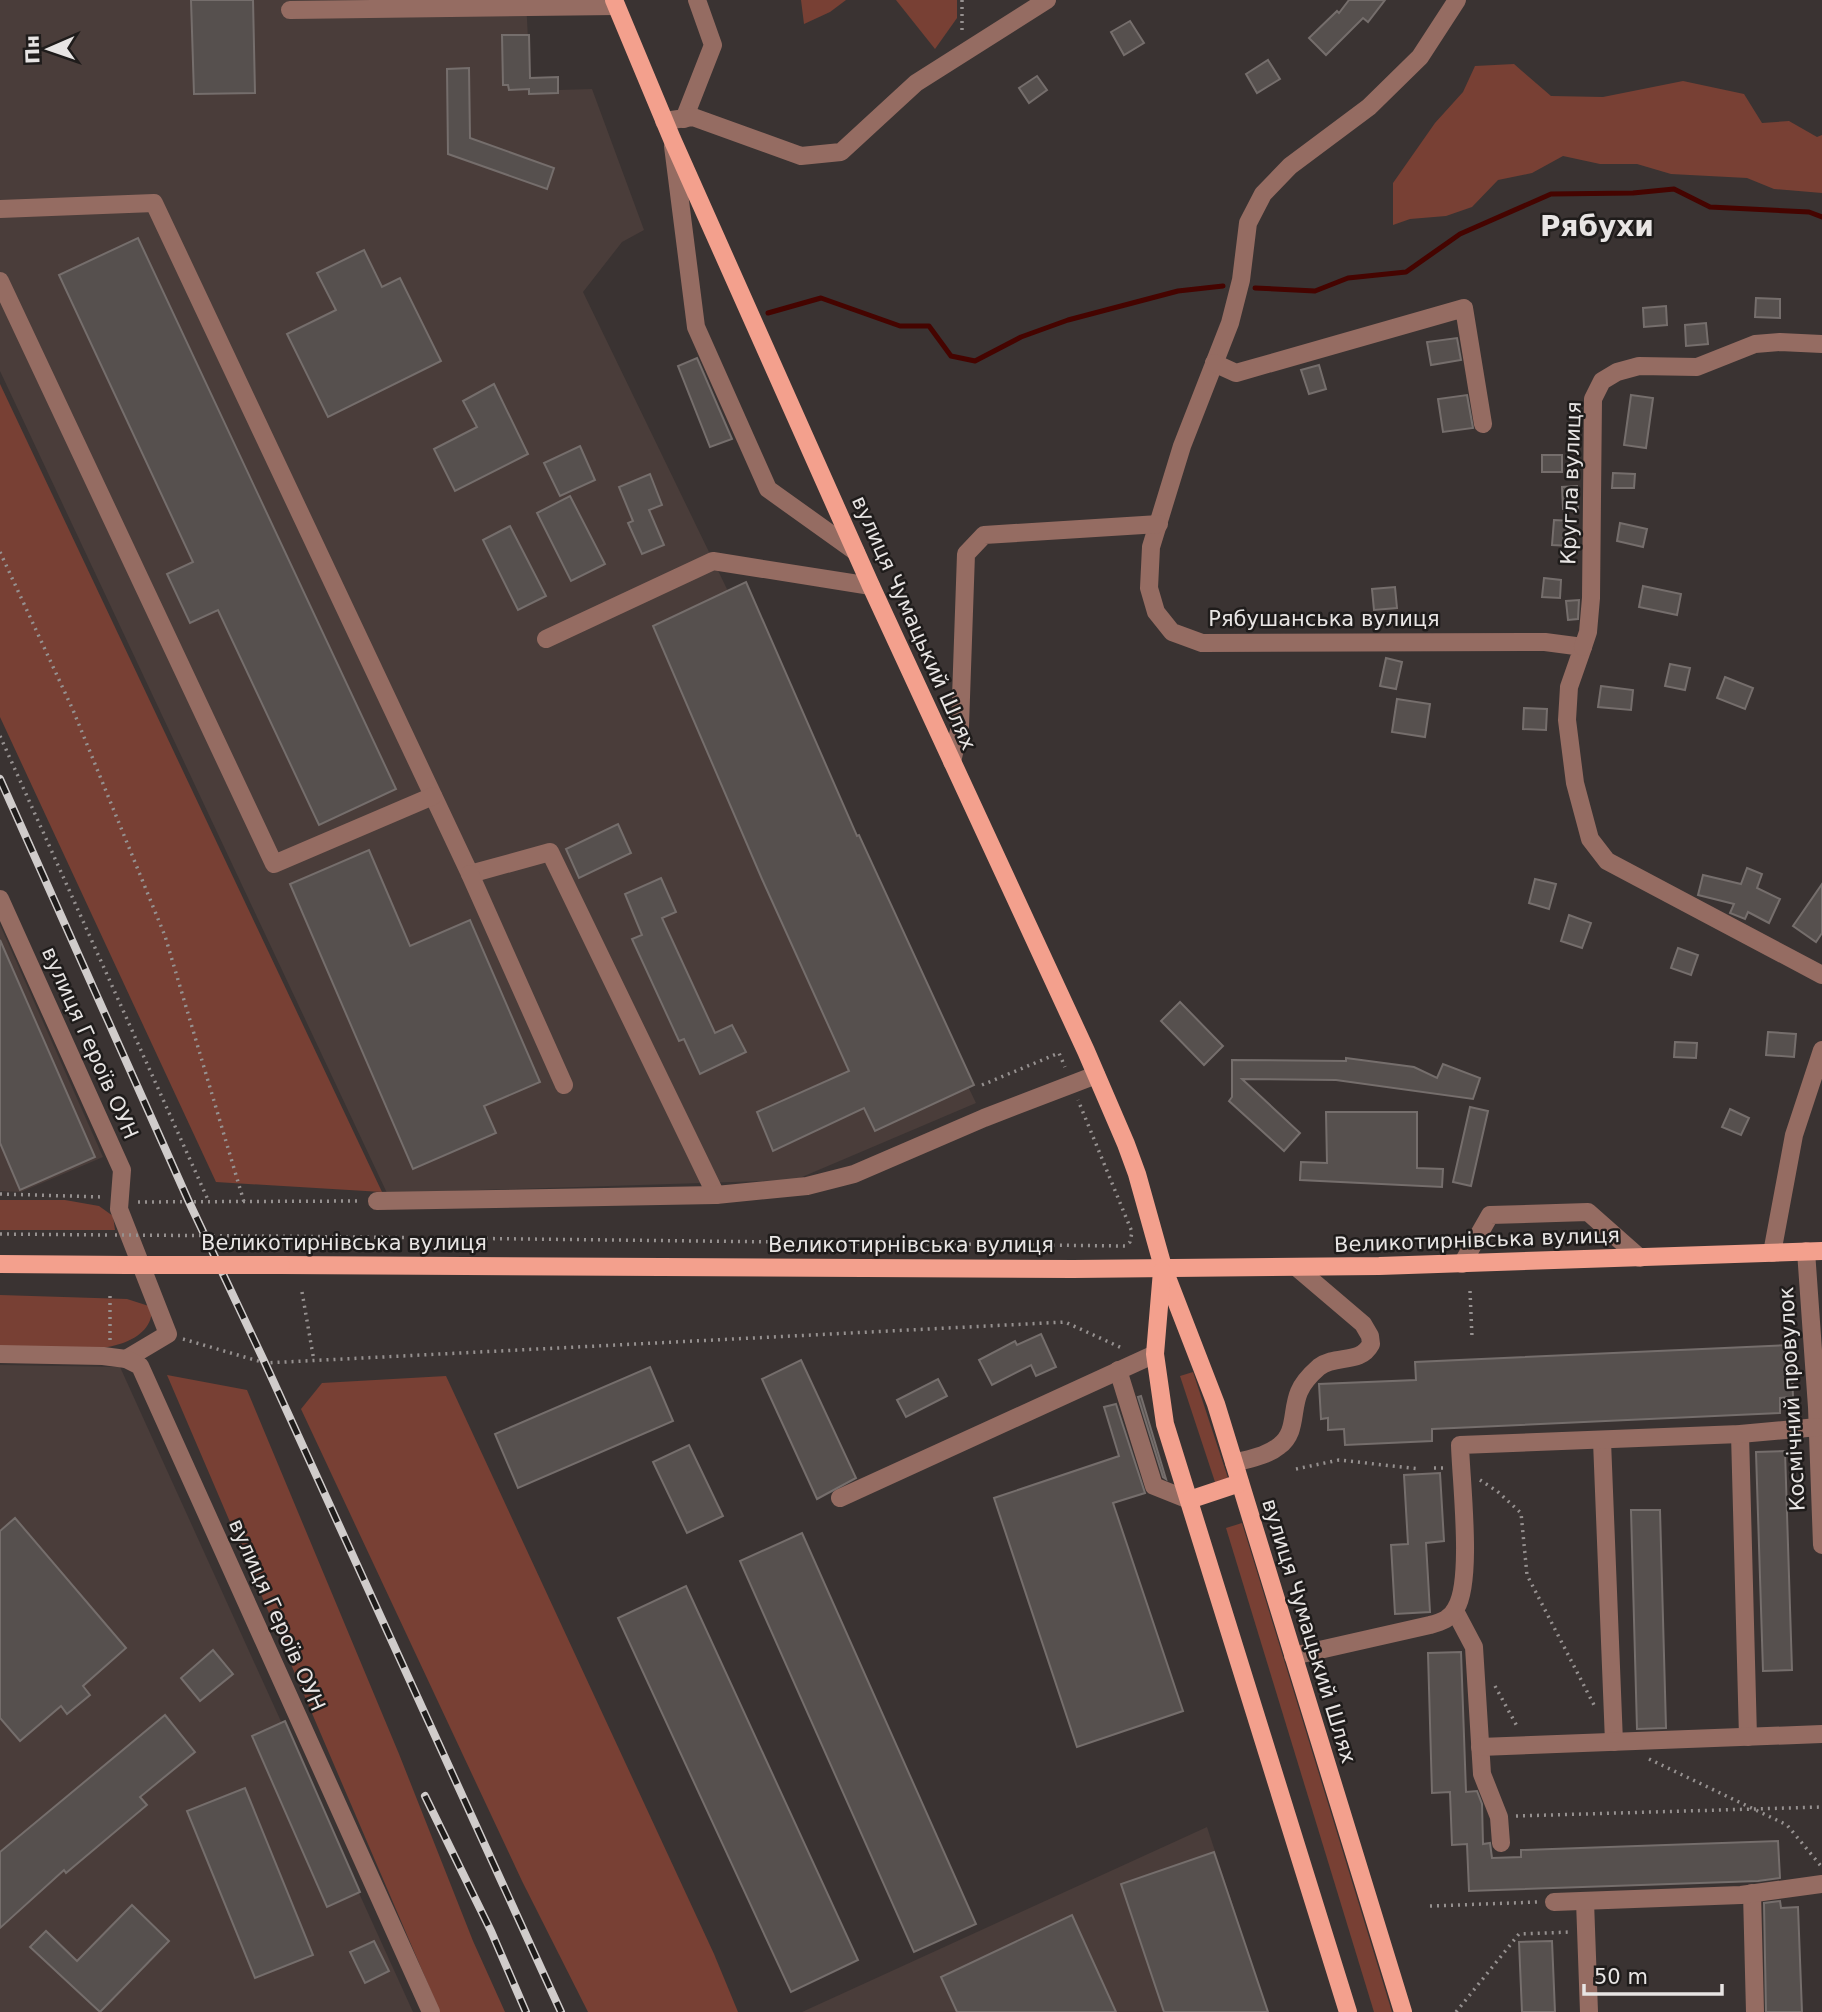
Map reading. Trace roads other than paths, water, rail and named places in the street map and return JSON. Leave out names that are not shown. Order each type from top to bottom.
[{"type":"main road","name":"вулиця Чумацький Шлях","points":[[615,3],[664,121],[871,586],[1096,1075],[1137,1174],[1163,1267],[1216,1404],[1403,2012]]},
{"type":"main road","name":"Великотирнівська вулиця","points":[[0,1264],[1297,1267],[1462,1264],[1814,1251]]},
{"type":"main road","name":"вулиця Чумацький Шлях","points":[[1163,1267],[1155,1354],[1165,1424],[1348,2012]]},
{"type":"main road","points":[[1189,1500],[1240,1483]]},
{"type":"street","points":[[684,119],[713,45],[697,0]]},
{"type":"street","points":[[664,121],[693,117],[801,156],[841,152],[916,83],[1046,0]]},
{"type":"street","name":"Рябушанська вулиця","points":[[1457,0],[1420,57],[1369,107],[1290,166],[1263,194],[1248,223],[1241,281],[1230,323],[1182,446],[1151,547],[1149,588],[1156,612],[1172,632],[1202,643],[1545,642],[1583,647]]},
{"type":"street","points":[[290,10],[615,3]]},
{"type":"street","points":[[672,139],[696,327],[768,489],[856,552]]},
{"type":"street","points":[[0,209],[154,202],[470,874],[564,1084]]},
{"type":"street","points":[[0,281],[274,864],[433,796]]},
{"type":"street","points":[[1214,363],[1237,373],[1464,309],[1483,424]]},
{"type":"street","name":"Кругла вулиця","points":[[1583,647],[1588,632],[1591,598],[1593,398],[1602,381],[1617,372],[1639,366],[1697,367],[1755,344],[1822,344]]},
{"type":"street","points":[[952,762],[960,726],[967,554],[984,535],[1158,524]]},
{"type":"street","points":[[546,639],[713,561],[871,586]]},
{"type":"street","points":[[1583,647],[1569,687],[1567,720],[1575,783],[1590,839],[1607,861],[1822,975]]},
{"type":"street","points":[[470,874],[550,852],[716,1195]]},
{"type":"street","name":"вулиця Героїв ОУН","points":[[0,899],[122,1170],[119,1205],[168,1334],[118,1358]]},
{"type":"street","points":[[1772,1253],[1794,1135],[1822,1050]]},
{"type":"street","points":[[377,1201],[716,1195],[807,1186],[854,1174],[984,1118],[1096,1075]]},
{"type":"street","points":[[1462,1264],[1490,1215],[1588,1212],[1640,1258]]},
{"type":"street","name":"Космічний провулок","points":[[1814,1251],[1822,1545]]},
{"type":"street","points":[[1234,1463],[1282,1444],[1293,1428],[1298,1396],[1309,1377],[1328,1362],[1362,1355],[1370,1348],[1371,1340],[1363,1324],[1297,1267]]},
{"type":"street","points":[[0,1354],[118,1358]]},
{"type":"street","points":[[840,1498],[1155,1354]]},
{"type":"street","name":"вулиця Героїв ОУН","points":[[118,1358],[140,1366],[431,2012]]},
{"type":"street","points":[[1118,1370],[1154,1486],[1189,1500]]},
{"type":"street","points":[[1293,1656],[1430,1625],[1444,1621],[1455,1611],[1462,1595],[1465,1568],[1460,1445],[1602,1441],[1818,1427]]},
{"type":"street","points":[[1740,1434],[1748,1737]]},
{"type":"street","points":[[1602,1441],[1614,1742]]},
{"type":"street","points":[[1455,1611],[1474,1647],[1482,1774],[1499,1817],[1501,1843]]},
{"type":"street","points":[[1480,1747],[1822,1734]]},
{"type":"street","points":[[1554,1902],[1752,1893],[1822,1884]]},
{"type":"street","points":[[1752,1893],[1755,2012]]},
{"type":"street","points":[[1586,1901],[1589,2012]]},
{"type":"waterway","points":[[1255,288],[1315,291],[1348,278],[1406,272],[1460,234],[1551,194],[1633,193],[1674,189],[1710,207],[1809,212],[1822,217]]},
{"type":"waterway","points":[[768,313],[821,298],[900,326],[929,326],[951,356],[975,361],[1021,337],[1068,320],[1178,291],[1223,286]]},
{"type":"railway","points":[[0,779],[189,1202],[561,2012]]},
{"type":"railway","points":[[425,1796],[491,1931],[526,2012]]},
{"type":"district","name":"Рябухи","points":[[1597,226]]}]
